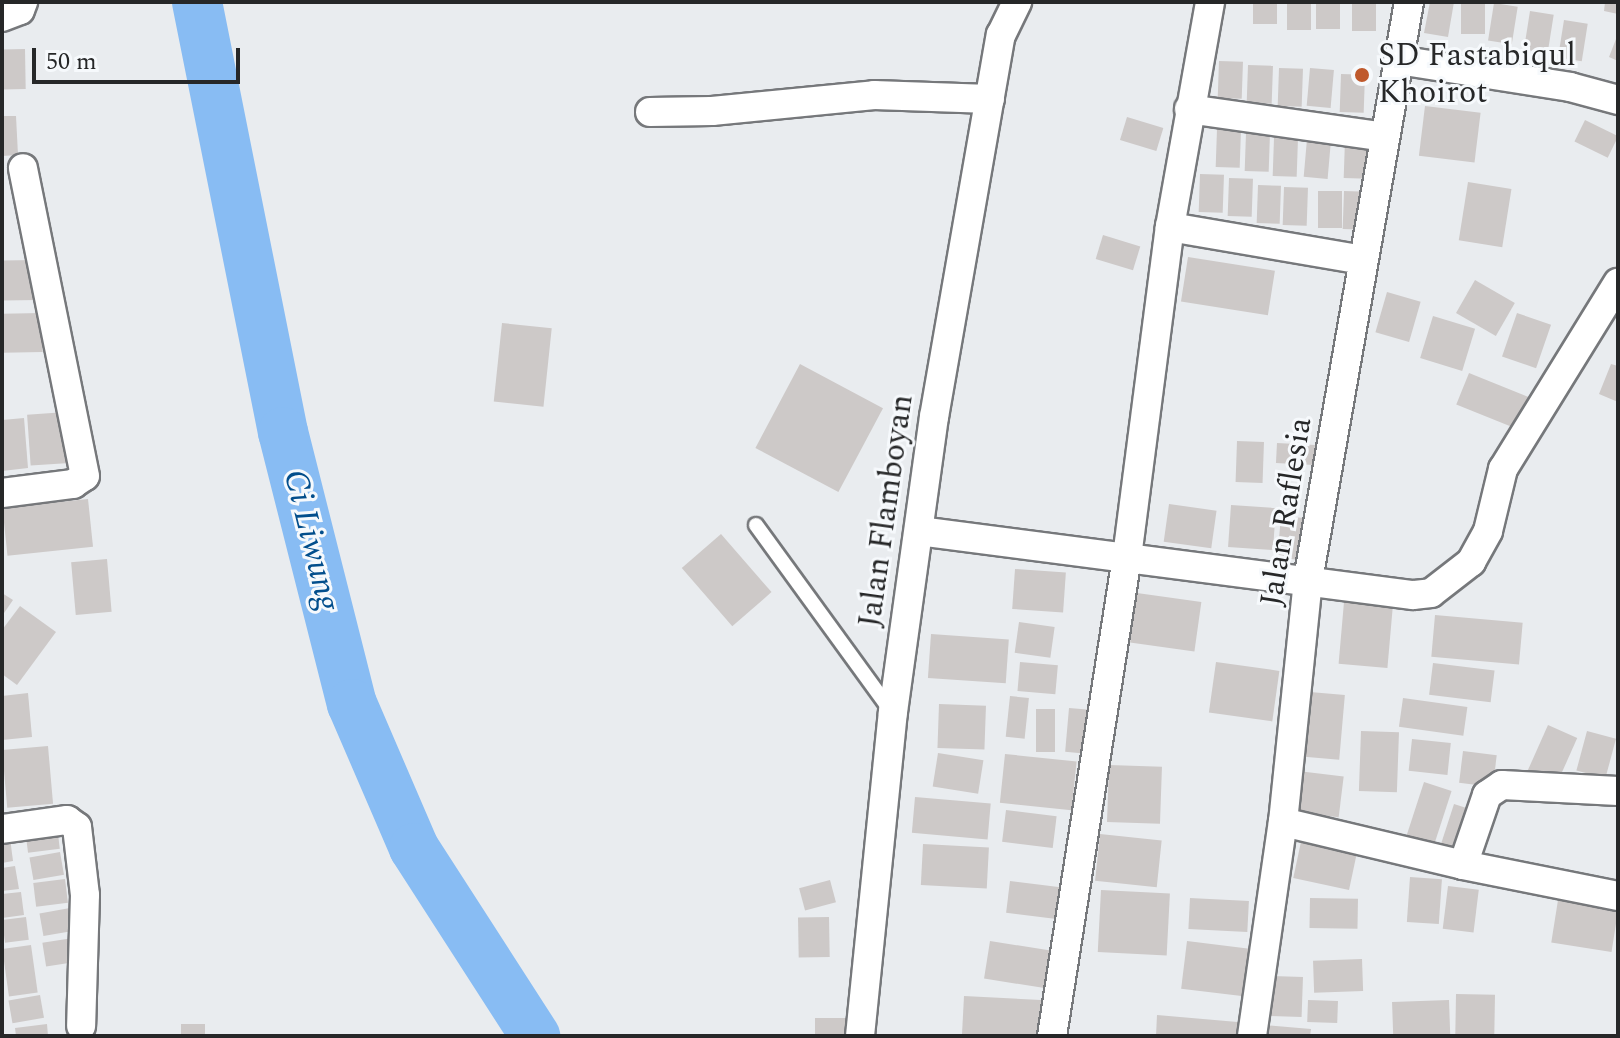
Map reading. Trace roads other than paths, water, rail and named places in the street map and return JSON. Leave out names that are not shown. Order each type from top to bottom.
[{"type":"street","points":[[2,17],[20,10],[23,2]]},
{"type":"street","name":"Jalan Flamboyan","points":[[860,1036],[893,712],[919,531],[1001,35],[1017,2]]},
{"type":"street","points":[[1052,1036],[1127,557],[1170,227],[1210,2]]},
{"type":"street","name":"Jalan Raflesia","points":[[1252,1036],[1283,822],[1308,580],[1409,2]]},
{"type":"street","points":[[1398,60],[1570,87],[1618,100]]},
{"type":"street","points":[[650,112],[712,111],[874,95],[990,99]]},
{"type":"street","points":[[1189,109],[1385,137]]},
{"type":"street","points":[[2,493],[73,484],[85,476],[23,168]]},
{"type":"street","points":[[1170,227],[1363,260]]},
{"type":"street","points":[[919,531],[1413,595],[1431,593],[1471,562],[1488,531],[1503,469],[1618,283]]},
{"type":"street","points":[[1463,865],[1487,795],[1502,785],[1618,791]]},
{"type":"street","points":[[2,829],[53,820],[67,820],[77,827],[85,895],[81,1026]]},
{"type":"street","points":[[1283,822],[1463,865],[1618,896]]},
{"type":"lane","points":[[756,525],[893,712]]},
{"type":"waterway","name":"Ci Liwung","points":[[197,2],[283,432],[352,704],[414,848],[535,1036]]},
{"type":"place","name":"SD Fastabiqul Khoirot","points":[[1362,75]]}]
